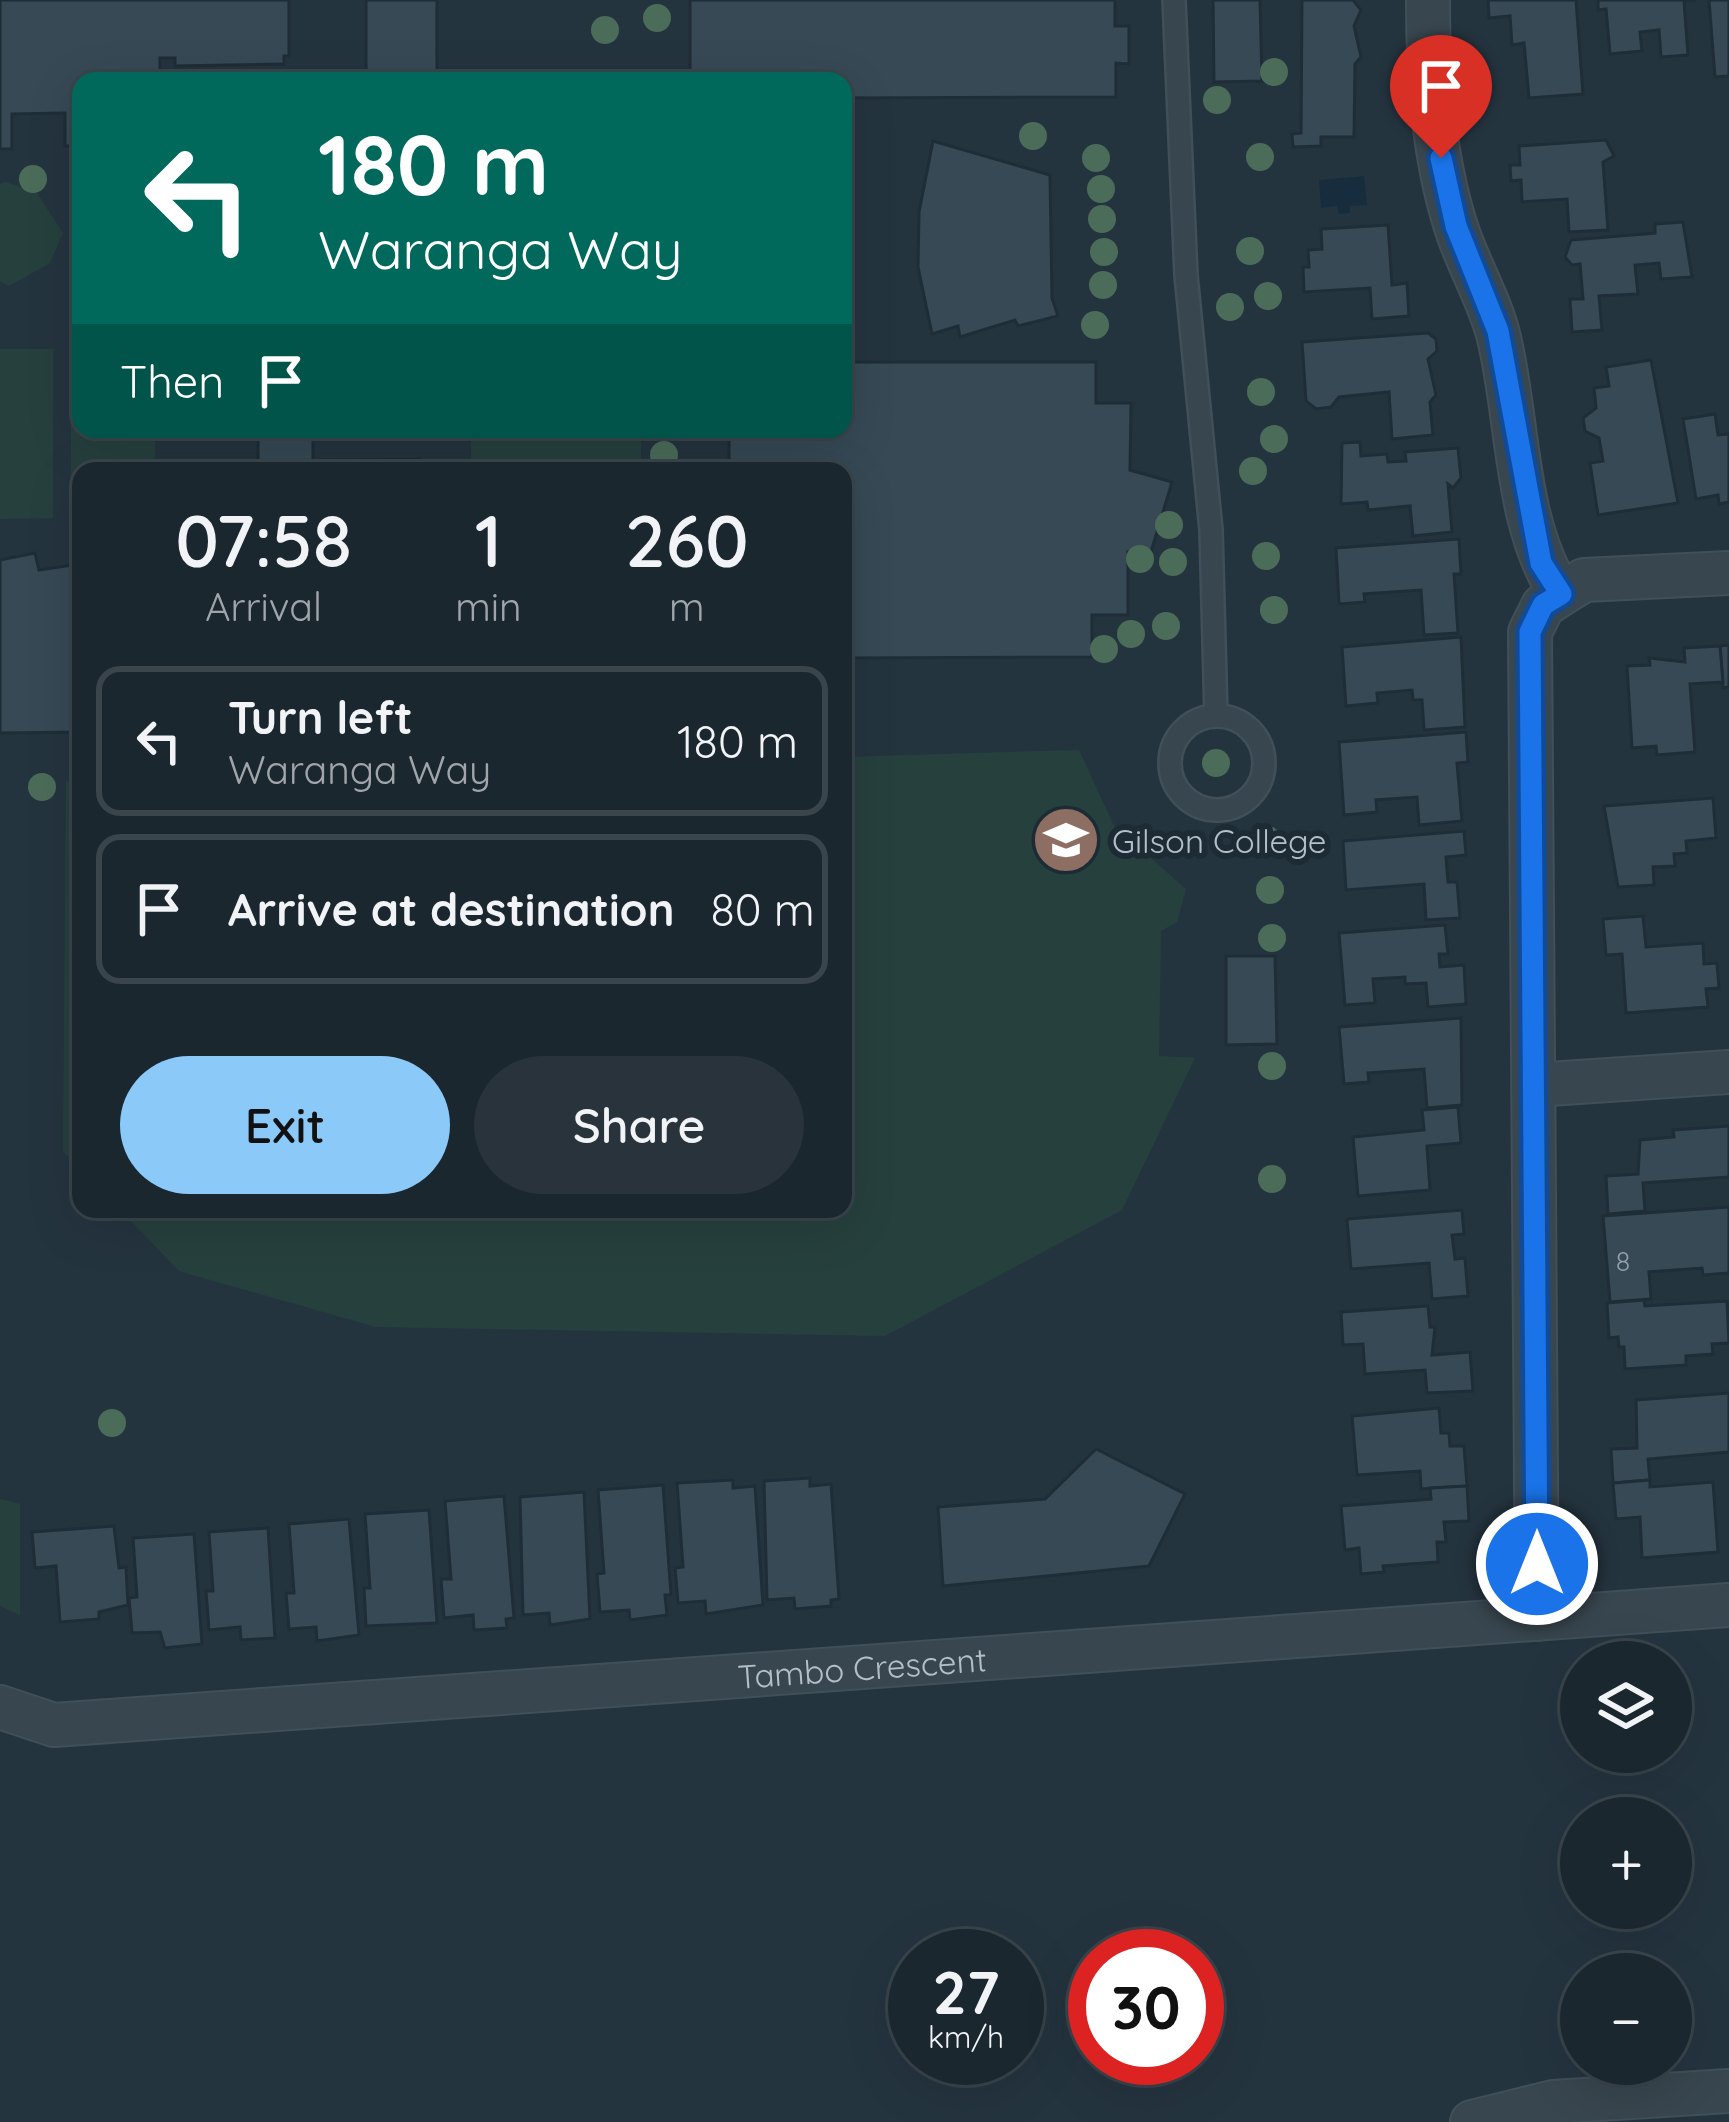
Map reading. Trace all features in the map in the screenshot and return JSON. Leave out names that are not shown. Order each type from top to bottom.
[{"type":"street","points":[[1429,0],[1434,124],[1456,226],[1498,331],[1529,515],[1541,563],[1561,594]]},
{"type":"street","points":[[1537,1619],[1530,632],[1543,605],[1584,580],[1729,573]]},
{"type":"street","points":[[1534,1085],[1729,1072]]},
{"type":"street","name":"Tambo Crescent","points":[[0,1707],[54,1725],[1729,1605]]},
{"type":"street","points":[[1472,2122],[1553,2102],[1729,2091]]},
{"type":"lane","points":[[1174,0],[1186,275],[1210,530],[1216,716]]},
{"type":"lane","points":[[1216,716],[1232,718],[1257,738],[1264,769],[1249,797],[1219,809],[1204,808],[1180,792],[1170,764],[1172,750],[1188,725],[1216,716]]},
{"type":"green space","points":[[0,184],[37,193],[63,233],[50,263],[9,286],[0,281]]},
{"type":"green space","points":[[72,348],[72,438],[155,438],[155,462],[72,462],[71,518]]},
{"type":"green space","points":[[0,349],[53,349],[53,518],[0,519]]},
{"type":"green space","points":[[471,438],[641,438],[641,462],[471,462]]},
{"type":"green space","points":[[1079,750],[1114,826],[1186,889],[1177,922],[1161,931],[1159,1056],[1195,1058],[1122,1210],[885,1336],[376,1327],[179,1271],[128,1218],[852,1218],[852,757]]},
{"type":"green space","points":[[72,779],[72,1160],[63,1151],[66,781]]},
{"type":"green space","points":[[0,1499],[20,1504],[20,1615],[0,1606]]},
{"type":"water","points":[[1364,176],[1367,205],[1350,206],[1350,213],[1339,214],[1337,206],[1321,208],[1319,180]]},
{"type":"building","points":[[0,0],[289,0],[289,56],[284,56],[284,64],[175,66],[175,58],[160,58],[160,72],[72,72],[72,146],[65,146],[65,113],[12,114],[12,149],[0,149]]},
{"type":"building","points":[[366,0],[437,0],[437,72],[366,72]]},
{"type":"building","points":[[690,0],[1115,0],[1115,26],[1129,26],[1129,64],[1116,63],[1116,97],[852,98],[852,72],[690,72]]},
{"type":"building","points":[[1213,0],[1260,0],[1262,81],[1214,82]]},
{"type":"building","points":[[1302,0],[1353,0],[1361,10],[1354,26],[1361,57],[1355,64],[1354,137],[1321,137],[1321,146],[1293,147],[1292,134],[1301,133]]},
{"type":"building","points":[[1488,0],[1576,0],[1583,94],[1529,98],[1524,43],[1512,45],[1510,16],[1489,18]]},
{"type":"building","points":[[1598,0],[1696,0],[1684,1],[1688,55],[1661,57],[1659,30],[1640,32],[1642,51],[1610,54],[1606,9],[1598,10]]},
{"type":"building","points":[[1709,0],[1729,0],[1729,76],[1715,77]]},
{"type":"building","points":[[1606,140],[1614,156],[1603,162],[1608,230],[1569,232],[1567,199],[1522,202],[1521,180],[1511,181],[1510,165],[1520,165],[1519,146]]},
{"type":"building","points":[[933,141],[1050,175],[1052,298],[1058,316],[1018,326],[1015,320],[960,337],[958,326],[932,334],[918,267],[919,212]]},
{"type":"building","points":[[1683,222],[1692,277],[1661,279],[1659,263],[1635,265],[1638,294],[1599,296],[1602,330],[1572,332],[1570,299],[1583,299],[1580,264],[1572,265],[1565,257],[1571,240],[1655,233],[1655,224]]},
{"type":"building","points":[[1388,225],[1392,285],[1407,283],[1409,316],[1372,319],[1370,288],[1304,292],[1303,267],[1309,267],[1308,250],[1322,249],[1321,229]]},
{"type":"building","points":[[1428,333],[1436,339],[1437,351],[1428,359],[1436,395],[1430,402],[1433,435],[1392,439],[1389,392],[1339,397],[1331,407],[1316,409],[1306,401],[1302,342]]},
{"type":"building","points":[[1651,360],[1678,503],[1598,515],[1590,463],[1603,461],[1599,438],[1585,431],[1583,418],[1596,408],[1594,388],[1609,386],[1606,367]]},
{"type":"building","points":[[852,362],[1096,362],[1096,403],[1131,403],[1130,470],[1172,482],[1151,552],[1128,552],[1128,615],[1092,615],[1092,657],[852,658],[852,462],[729,462],[729,438],[852,438]]},
{"type":"building","points":[[1715,414],[1718,435],[1729,434],[1729,502],[1719,504],[1718,495],[1696,499],[1683,419]]},
{"type":"building","points":[[258,438],[313,438],[313,462],[258,462]]},
{"type":"building","points":[[1360,442],[1361,456],[1387,454],[1388,462],[1406,461],[1405,452],[1458,448],[1461,478],[1453,488],[1448,484],[1452,532],[1413,536],[1410,506],[1368,510],[1367,502],[1341,504],[1342,443]]},
{"type":"building","points":[[420,459],[420,462],[320,462]]},
{"type":"building","points":[[1459,539],[1461,574],[1454,574],[1458,633],[1424,635],[1421,590],[1364,594],[1365,602],[1339,604],[1336,548]]},
{"type":"building","points":[[35,553],[39,570],[72,565],[72,732],[0,733],[0,560]]},
{"type":"building","points":[[1461,637],[1465,727],[1424,730],[1422,700],[1413,700],[1412,690],[1377,693],[1378,703],[1346,706],[1342,647]]},
{"type":"building","points":[[1729,645],[1729,687],[1723,688],[1720,646]]},
{"type":"building","points":[[1720,646],[1723,682],[1690,684],[1695,752],[1657,755],[1656,746],[1632,748],[1627,666],[1650,665],[1649,658],[1685,662],[1684,648]]},
{"type":"building","points":[[1466,732],[1468,762],[1457,763],[1462,821],[1419,825],[1417,797],[1376,800],[1377,812],[1344,815],[1339,742]]},
{"type":"building","points":[[1713,798],[1716,838],[1686,841],[1687,853],[1674,854],[1675,866],[1653,867],[1654,885],[1618,887],[1604,806]]},
{"type":"building","points":[[1464,831],[1466,855],[1446,857],[1448,882],[1457,882],[1460,918],[1426,920],[1424,884],[1346,890],[1343,841]]},
{"type":"building","points":[[1643,916],[1646,947],[1703,943],[1704,964],[1717,963],[1719,988],[1706,989],[1708,1007],[1626,1013],[1622,954],[1606,955],[1603,919]]},
{"type":"building","points":[[1445,925],[1448,954],[1439,954],[1440,967],[1464,965],[1466,1004],[1428,1007],[1426,983],[1405,984],[1405,977],[1373,979],[1375,1003],[1345,1005],[1339,933]]},
{"type":"building","points":[[1226,956],[1275,956],[1277,1044],[1226,1045]]},
{"type":"building","points":[[1461,1018],[1462,1105],[1427,1108],[1424,1069],[1368,1073],[1369,1082],[1344,1084],[1339,1027]]},
{"type":"building","points":[[1458,1107],[1461,1143],[1427,1146],[1430,1190],[1358,1196],[1353,1137],[1424,1130],[1422,1110]]},
{"type":"building","points":[[1729,1126],[1729,1177],[1643,1183],[1645,1211],[1608,1214],[1606,1176],[1638,1174],[1640,1140],[1674,1137],[1673,1130]]},
{"type":"building","points":[[1729,1207],[1729,1273],[1703,1275],[1702,1268],[1649,1272],[1651,1299],[1610,1302],[1603,1216]]},
{"type":"building","points":[[1462,1210],[1464,1234],[1452,1235],[1455,1259],[1465,1258],[1468,1296],[1432,1299],[1429,1263],[1351,1269],[1347,1219]]},
{"type":"building","points":[[1644,1300],[1645,1306],[1727,1301],[1729,1343],[1712,1344],[1713,1354],[1686,1356],[1686,1365],[1625,1369],[1624,1347],[1619,1347],[1618,1337],[1609,1338],[1607,1303]]},
{"type":"building","points":[[1428,1306],[1430,1327],[1435,1327],[1432,1355],[1470,1352],[1473,1391],[1427,1393],[1425,1370],[1365,1374],[1363,1344],[1343,1345],[1341,1312]]},
{"type":"building","points":[[1729,1393],[1729,1452],[1648,1459],[1650,1480],[1613,1483],[1611,1449],[1637,1448],[1636,1400]]},
{"type":"building","points":[[1439,1408],[1441,1433],[1449,1433],[1450,1446],[1464,1446],[1467,1486],[1421,1489],[1420,1471],[1357,1475],[1352,1416]]},
{"type":"building","points":[[1096,1449],[1185,1494],[1149,1566],[943,1586],[938,1507],[1045,1499]]},
{"type":"building","points":[[810,1478],[810,1486],[831,1484],[839,1599],[831,1600],[831,1606],[795,1609],[794,1598],[767,1600],[764,1481]]},
{"type":"building","points":[[733,1480],[733,1488],[755,1486],[763,1605],[706,1614],[705,1601],[678,1603],[675,1568],[683,1567],[677,1483]]},
{"type":"building","points":[[1650,1480],[1650,1487],[1713,1482],[1718,1552],[1642,1558],[1640,1517],[1616,1519],[1613,1483]]},
{"type":"building","points":[[663,1485],[671,1595],[665,1595],[667,1615],[630,1620],[629,1610],[600,1612],[597,1574],[604,1573],[598,1490]]},
{"type":"building","points":[[1467,1486],[1469,1521],[1444,1522],[1446,1542],[1437,1542],[1438,1562],[1383,1566],[1384,1572],[1361,1574],[1359,1548],[1345,1550],[1341,1506],[1431,1499],[1430,1488]]},
{"type":"building","points":[[584,1492],[590,1619],[550,1625],[549,1613],[523,1615],[520,1497]]},
{"type":"building","points":[[504,1496],[514,1618],[506,1619],[507,1628],[474,1630],[473,1615],[444,1618],[441,1579],[451,1579],[445,1501]]},
{"type":"building","points":[[429,1510],[437,1623],[366,1626],[364,1588],[370,1588],[365,1514]]},
{"type":"building","points":[[349,1519],[359,1635],[317,1641],[316,1627],[289,1629],[286,1593],[294,1593],[289,1524]]},
{"type":"building","points":[[114,1526],[119,1568],[126,1567],[128,1605],[99,1612],[99,1619],[60,1622],[56,1566],[35,1568],[32,1532]]},
{"type":"building","points":[[268,1528],[275,1638],[241,1640],[240,1627],[209,1630],[206,1591],[213,1591],[209,1532]]},
{"type":"building","points":[[194,1534],[202,1644],[165,1648],[160,1632],[132,1633],[129,1598],[137,1597],[133,1538]]},
{"type":"place","name":"Gilson College","points":[[1066,840]]},
{"type":"route","points":[[1441,158],[1456,226],[1498,331],[1541,563],[1561,594],[1543,605],[1530,632],[1537,1564]]}]
